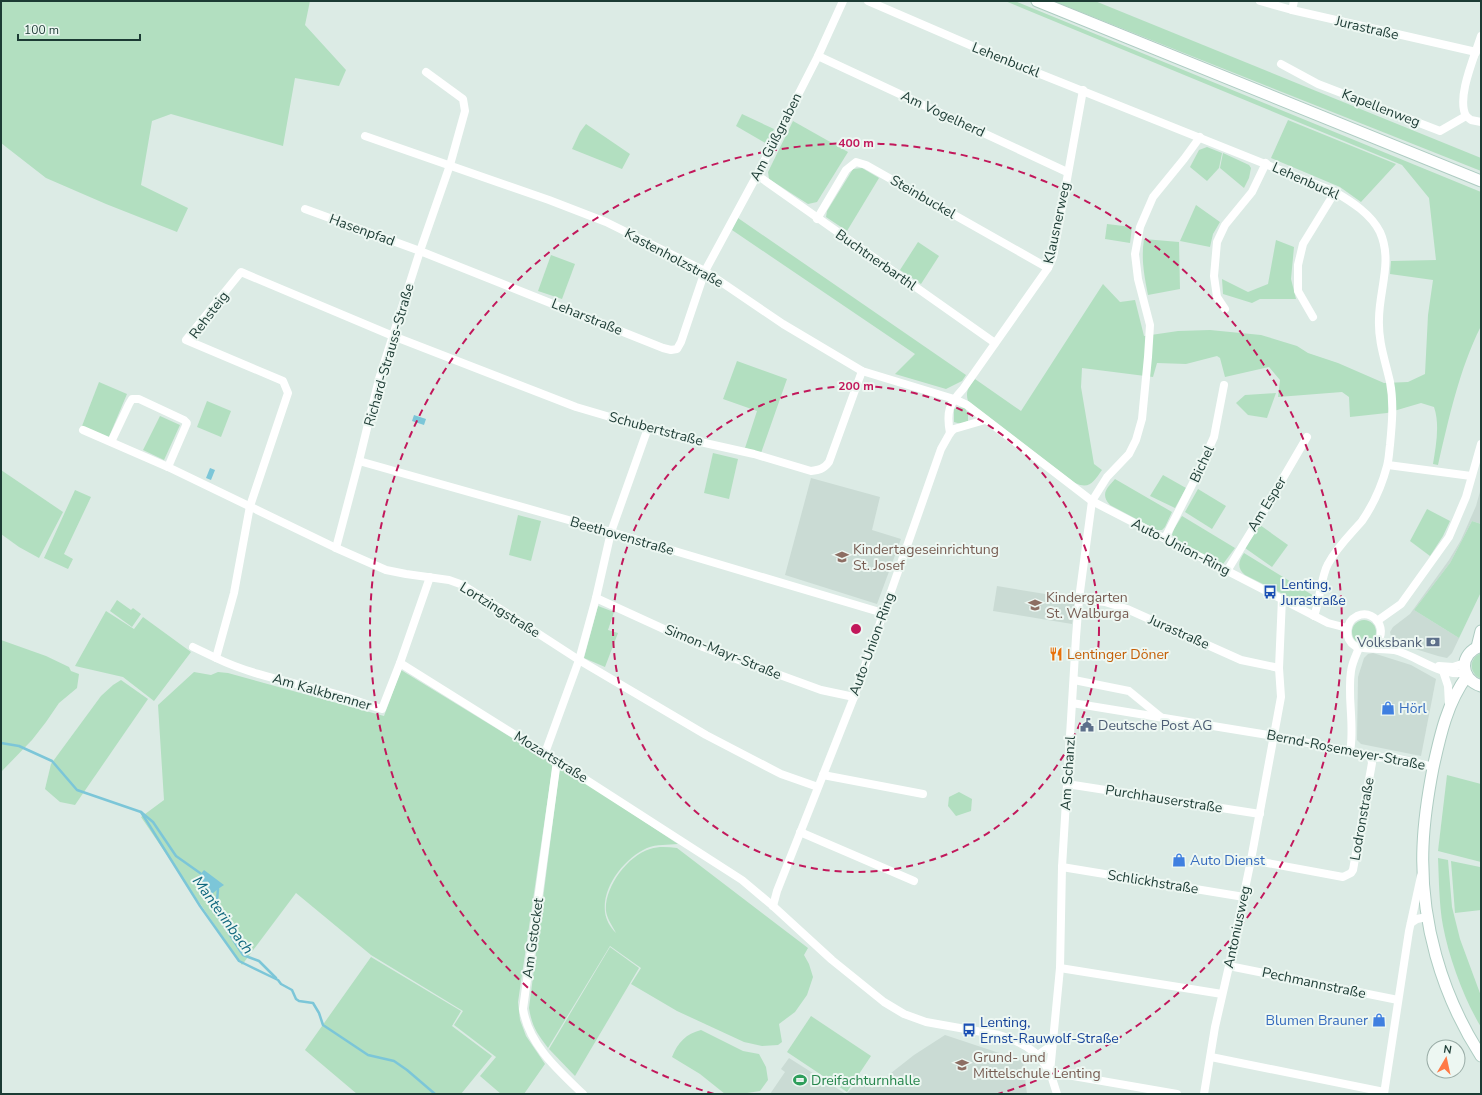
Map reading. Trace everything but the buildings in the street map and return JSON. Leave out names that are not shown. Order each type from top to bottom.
[{"type":"main road","points":[[1037,1],[1481,182]]},
{"type":"main road","points":[[1481,631],[1479,647],[1469,654],[1466,671],[1451,704],[1442,729],[1425,819],[1423,847],[1423,871],[1427,917],[1438,962],[1449,995],[1463,1026],[1481,1056]]},
{"type":"main road","points":[[1451,704],[1465,689],[1478,685],[1466,671]]},
{"type":"street","name":"Am Güßgraben","points":[[705,271],[757,175],[818,56],[843,1]]},
{"type":"street","name":"Lehenbuckl","points":[[868,1],[1000,58],[1266,163],[1335,192],[1349,200],[1372,221],[1380,232],[1385,249],[1385,276],[1378,318],[1380,345],[1390,382],[1393,420],[1388,465],[1374,503],[1362,521],[1336,550],[1327,565],[1314,616]]},
{"type":"street","name":"Jurastraße","points":[[1260,1],[1292,10],[1476,52]]},
{"type":"street","points":[[1292,10],[1294,1]]},
{"type":"street","points":[[1481,36],[1463,98],[1463,111],[1466,116],[1471,120],[1481,122]]},
{"type":"street","name":"Am Vogelherd","points":[[818,56],[1067,172]]},
{"type":"street","name":"Kapellenweg","points":[[1280,64],[1318,84],[1440,131],[1466,116]]},
{"type":"street","name":"Richard-Strauss-Straße","points":[[336,548],[379,378],[420,251],[450,165],[465,111],[463,99],[426,72]]},
{"type":"street","name":"Klausnerweg","points":[[954,399],[963,389],[1048,268],[1053,257],[1067,172],[1083,90]]},
{"type":"street","name":"Kastenholzstraße","points":[[365,136],[549,200],[606,222],[705,271],[782,324],[862,371],[954,399]]},
{"type":"street","points":[[1092,501],[1107,477],[1129,454],[1136,440],[1142,419],[1150,325],[1138,279],[1135,254],[1140,227],[1153,197],[1184,160],[1200,137]]},
{"type":"street","name":"Steinbuckel","points":[[817,219],[846,170],[856,162],[866,165],[1048,268]]},
{"type":"street","points":[[1225,309],[1217,297],[1214,276],[1217,242],[1225,225],[1252,192],[1266,163]]},
{"type":"street","name":"Buchtnerbarthl","points":[[757,175],[817,219],[995,343]]},
{"type":"street","points":[[1313,317],[1298,291],[1298,265],[1303,244],[1335,192]]},
{"type":"street","name":"Hasenpfad","points":[[305,209],[420,251]]},
{"type":"street","name":"Leharstraße","points":[[420,251],[671,350],[677,349],[681,342],[705,271]]},
{"type":"street","name":"Rehsteig","points":[[250,506],[288,393],[283,381],[186,340],[241,272],[393,336]]},
{"type":"street","name":"Schubertstraße","points":[[393,336],[576,407],[678,437],[754,454],[811,471],[826,467],[829,462],[862,371]]},
{"type":"street","name":"Bichel","points":[[1165,538],[1197,475],[1214,437],[1224,385]]},
{"type":"street","points":[[111,442],[132,399],[139,399],[184,420],[187,423],[168,467]]},
{"type":"street","points":[[954,399],[949,409],[948,424],[950,433],[962,426],[985,420]]},
{"type":"street","name":"Auto-Union-Ring","points":[[954,399],[967,405],[1092,501],[1328,623],[1347,628]]},
{"type":"street","points":[[545,753],[579,660],[596,598],[611,532],[648,428]]},
{"type":"street","name":"Lortzingstraße","points":[[83,430],[168,467],[336,548],[386,570],[449,580],[463,585],[579,660],[706,734],[781,774],[818,787]]},
{"type":"street","name":"Auto-Union-Ring","points":[[773,906],[777,890],[854,697],[941,449],[950,433]]},
{"type":"street","name":"Am Esper","points":[[1227,571],[1307,437]]},
{"type":"street","points":[[1377,621],[1394,611],[1401,604],[1439,553],[1455,524],[1466,497],[1481,444]]},
{"type":"street","name":"Beethovenstraße","points":[[359,461],[611,532],[883,613]]},
{"type":"street","points":[[1388,465],[1472,476]]},
{"type":"street","name":"Am Schanzl","points":[[1050,1072],[1060,968],[1062,867],[1079,599],[1092,501]]},
{"type":"street","points":[[216,658],[234,593],[250,506]]},
{"type":"street","points":[[400,663],[430,577]]},
{"type":"street","name":"Simon-Mayr-Straße","points":[[596,598],[703,647],[821,690],[854,697]]},
{"type":"street","points":[[1274,736],[1281,697],[1279,668],[1282,598]]},
{"type":"street","name":"Jurastraße","points":[[1079,599],[1104,602],[1127,609],[1241,660],[1279,668]]},
{"type":"street","points":[[1369,648],[1375,644],[1380,637],[1381,629],[1377,621],[1370,616],[1360,615],[1352,620],[1347,628],[1347,636],[1352,644],[1359,648],[1395,650]]},
{"type":"street","points":[[1380,637],[1395,650],[1443,671],[1455,674],[1466,671]]},
{"type":"street","name":"Am Kalkbrenner","points":[[193,647],[227,663],[271,678],[323,690],[382,710],[400,663]]},
{"type":"street","points":[[1350,752],[1352,736],[1350,691],[1351,672],[1353,661],[1359,648]]},
{"type":"street","name":"Mozartstraße","points":[[400,663],[545,753],[742,880],[832,960],[884,1002],[904,1014],[941,1025],[999,1035],[1014,1040],[1038,1055]]},
{"type":"street","points":[[1426,664],[1453,667],[1466,671]]},
{"type":"street","points":[[1443,671],[1448,686],[1451,704]]},
{"type":"street","name":"Bernd-Rosemeyer-Straße","points":[[1074,680],[1129,691],[1163,718]]},
{"type":"street","name":"Bernd-Rosemeyer-Straße","points":[[1072,703],[1274,736],[1367,755],[1371,758],[1390,757],[1434,766]]},
{"type":"street","name":"Antoniusweg","points":[[1204,1094],[1215,1027],[1244,897],[1274,736]]},
{"type":"street","name":"Lodronstraße","points":[[1251,860],[1343,877],[1351,873],[1353,870],[1372,763],[1371,758]]},
{"type":"street","name":"Am Gstocket","points":[[557,761],[523,1009],[526,1024],[536,1044],[559,1072],[583,1094]]},
{"type":"street","points":[[823,775],[923,794]]},
{"type":"street","name":"Purchhauserstraße","points":[[1067,784],[1260,814]]},
{"type":"street","points":[[800,832],[914,881]]},
{"type":"street","name":"Schlickhstraße","points":[[1062,867],[1244,897]]},
{"type":"street","points":[[1211,1057],[1384,1093],[1411,922],[1423,871]]},
{"type":"street","points":[[1411,922],[1427,917]]},
{"type":"street","name":"Pechmannstraße","points":[[1229,966],[1398,1000]]},
{"type":"street","points":[[1060,968],[1222,994]]},
{"type":"street","points":[[1052,1045],[1038,1055],[1050,1072],[1057,1094]]},
{"type":"street","points":[[1050,1072],[1177,1094]]},
{"type":"shaded area","name":"Kindertageseinrichtung St. Josef","points":[[811,478],[880,497],[872,530],[901,539],[877,604],[785,575]]},
{"type":"shaded area","points":[[1481,488],[1481,524],[1472,521],[1450,563],[1414,610],[1459,638],[1481,592],[1452,653],[1447,658],[1412,648],[1395,641],[1390,632],[1393,627],[1410,614],[1449,560],[1461,540],[1476,506]]},
{"type":"shaded area","name":"Kindergarten St. Walburga","points":[[997,586],[1076,599],[1072,624],[993,611]]},
{"type":"shaded area","points":[[1373,653],[1411,665],[1436,679],[1421,756],[1361,744],[1357,740],[1358,677],[1364,658],[1368,654]]},
{"type":"shaded area","name":"Grund- und Mittelschule Lenting","points":[[945,1035],[1023,1061],[1027,1094],[846,1094],[861,1079],[872,1088],[914,1055]]},
{"type":"shaded area","name":"Dreifachturnhalle","points":[[789,1058],[846,1094],[770,1094],[785,1072],[781,1069]]},
{"type":"green space","points":[[1,1],[310,1],[305,25],[346,70],[339,86],[295,78],[283,146],[171,114],[152,121],[141,185],[188,208],[177,232],[46,178],[1,143]]},
{"type":"green space","points":[[1005,1],[1015,1],[1481,192],[1481,326],[1473,343],[1461,377],[1438,465],[1433,464],[1437,428],[1434,407],[1421,403],[1387,413],[1350,417],[1349,397],[1342,392],[1278,397],[1280,380],[1269,367],[1225,377],[1220,358],[1217,356],[1186,364],[1157,363],[1153,377],[1082,368],[1081,387],[1094,464],[1102,470],[1094,481],[1088,485],[1080,485],[1075,483],[968,401],[967,392],[975,379],[1021,411],[1103,284],[1120,302],[1135,300],[1144,336],[1178,331],[1210,330],[1261,335],[1297,346],[1308,353],[1338,363],[1384,383],[1408,382],[1425,374],[1428,315],[1433,280],[1390,274],[1391,261],[1436,260],[1429,198],[1402,165]]},
{"type":"green space","points":[[1053,1],[1095,1],[1481,158],[1481,171]]},
{"type":"green space","points":[[742,114],[774,129],[767,144],[736,126]]},
{"type":"green space","points":[[1288,120],[1396,164],[1361,202],[1340,187],[1271,158]]},
{"type":"green space","points":[[793,121],[848,152],[817,202],[808,204],[769,179],[768,172]]},
{"type":"green space","points":[[586,124],[630,154],[622,169],[572,149],[580,132]]},
{"type":"green space","points":[[1207,147],[1222,153],[1219,168],[1207,181],[1190,167],[1199,150]]},
{"type":"green space","points":[[1223,153],[1249,165],[1251,168],[1249,178],[1244,188],[1220,168]]},
{"type":"green space","points":[[862,168],[879,178],[847,231],[826,217],[827,211],[853,169]]},
{"type":"green space","points":[[1196,205],[1220,222],[1213,234],[1210,247],[1180,241]]},
{"type":"green space","points":[[738,218],[966,375],[962,381],[946,389],[895,374],[915,354],[732,230]]},
{"type":"green space","points":[[1107,224],[1132,227],[1130,243],[1105,239]]},
{"type":"green space","points":[[1144,239],[1179,242],[1180,289],[1148,295],[1143,267]]},
{"type":"green space","points":[[1276,240],[1294,247],[1291,279],[1296,299],[1260,299],[1252,303],[1223,294],[1222,279],[1248,292],[1268,284]]},
{"type":"green space","points":[[918,242],[939,256],[921,284],[900,270]]},
{"type":"green space","points":[[551,255],[575,264],[562,299],[538,291]]},
{"type":"green space","points":[[737,361],[787,379],[761,453],[745,448],[757,411],[723,399]]},
{"type":"green space","points":[[99,382],[127,394],[108,439],[82,426]]},
{"type":"green space","points":[[1276,393],[1267,418],[1248,415],[1236,403],[1245,395]]},
{"type":"green space","points":[[207,401],[231,411],[221,437],[197,427]]},
{"type":"green space","points":[[958,407],[965,408],[968,414],[968,421],[961,424],[954,422],[954,409]]},
{"type":"green space","points":[[160,416],[180,425],[164,460],[143,450]]},
{"type":"green space","points":[[713,453],[738,459],[729,499],[704,493]]},
{"type":"green space","points":[[1,470],[63,512],[39,558],[19,547],[1,534]]},
{"type":"green space","points":[[1163,475],[1186,488],[1175,508],[1150,496]]},
{"type":"green space","points":[[1115,479],[1172,512],[1162,530],[1157,530],[1110,505],[1105,498],[1105,494],[1107,488]]},
{"type":"green space","points":[[1198,489],[1226,506],[1212,529],[1185,512]]},
{"type":"green space","points":[[75,490],[91,497],[64,554],[73,559],[68,569],[44,558]]},
{"type":"green space","points":[[1427,509],[1450,521],[1443,536],[1430,556],[1410,541]]},
{"type":"green space","points":[[518,515],[541,521],[531,561],[509,555]]},
{"type":"green space","points":[[1182,516],[1235,548],[1223,564],[1196,552],[1172,535]]},
{"type":"green space","points":[[1472,521],[1481,524],[1481,592],[1459,638],[1414,610],[1450,563]]},
{"type":"green space","points":[[1260,525],[1288,545],[1272,567],[1245,548]]},
{"type":"green space","points":[[1244,553],[1314,596],[1312,604],[1305,605],[1245,575],[1239,565],[1240,559]]},
{"type":"green space","points":[[117,600],[131,610],[133,608],[141,614],[132,627],[110,611]]},
{"type":"green space","points":[[598,606],[614,612],[608,630],[618,633],[605,667],[584,658]]},
{"type":"green space","points":[[106,611],[134,629],[143,617],[191,652],[154,701],[123,677],[75,666]]},
{"type":"green space","points":[[1364,620],[1369,621],[1375,627],[1375,637],[1369,643],[1364,644],[1359,643],[1353,637],[1352,632],[1353,627],[1359,621]]},
{"type":"green space","points":[[1,640],[46,656],[69,667],[71,671],[79,674],[77,688],[59,703],[32,740],[1,772]]},
{"type":"green space","points":[[1481,653],[1481,679],[1472,670],[1472,662]]},
{"type":"green space","points":[[401,670],[553,763],[518,1002],[520,1020],[526,1036],[545,1064],[524,1094],[501,1094],[480,1076],[496,1057],[454,1025],[463,1011],[371,955],[296,893],[242,965],[141,817],[164,800],[158,705],[194,672],[211,675],[218,672],[228,673],[384,716]]},
{"type":"green space","points":[[121,680],[148,699],[75,805],[60,802],[45,789],[51,764],[101,696]]},
{"type":"green space","points":[[560,766],[678,844],[659,845],[647,848],[631,859],[617,874],[607,892],[605,902],[606,918],[616,933],[606,911],[606,902],[613,883],[625,866],[633,858],[653,848],[670,847],[677,848],[808,948],[804,955],[809,964],[813,977],[807,995],[795,1012],[779,1024],[782,1042],[778,1045],[762,1046],[744,1042],[677,1011],[631,984],[641,968],[610,946],[548,1048],[536,1030],[529,1008]]},
{"type":"green space","points":[[1447,775],[1481,784],[1481,862],[1438,851]]},
{"type":"green space","points":[[959,792],[972,799],[971,811],[956,816],[948,806],[949,797]]},
{"type":"green space","points":[[1438,858],[1448,860],[1452,907],[1460,939],[1481,996],[1481,1027],[1463,991],[1453,965],[1446,938],[1439,892]]},
{"type":"green space","points":[[1451,861],[1480,867],[1481,910],[1455,913]]},
{"type":"green space","points":[[610,947],[639,968],[575,1076],[549,1049]]},
{"type":"green space","points":[[371,957],[461,1011],[452,1026],[492,1056],[461,1094],[357,1094],[305,1050]]},
{"type":"green space","points":[[811,1016],[871,1056],[847,1092],[787,1052]]},
{"type":"green space","points":[[701,1030],[743,1051],[759,1054],[766,1067],[768,1080],[760,1091],[741,1094],[725,1094],[700,1074],[672,1057],[683,1039]]},
{"type":"water","points":[[414,415],[426,419],[424,425],[412,421]]},
{"type":"water","points":[[210,468],[215,470],[211,480],[206,478]]},
{"type":"water","points":[[204,870],[224,885],[212,894],[198,877]]},
{"type":"waterway","name":"Manterinbach","points":[[1,743],[19,746],[52,761],[77,790],[141,812],[153,822],[176,856],[200,873]]},
{"type":"waterway","name":"Manterinbach","points":[[141,812],[200,906],[239,961],[278,980],[281,984],[292,990],[296,999],[299,1001],[313,1003],[319,1013],[323,1025],[368,1055],[394,1061],[435,1094]]},
{"type":"waterway","points":[[218,889],[216,913],[241,952],[243,955],[259,961],[276,978]]},
{"type":"place","name":"Kindertageseinrichtung St. Josef","points":[[842,557]]},
{"type":"place","name":"Lenting, Jurastraße","points":[[1270,592]]},
{"type":"place","name":"Kindergarten St. Walburga","points":[[1035,605]]},
{"type":"place","name":"Volksbank","points":[[1433,642]]},
{"type":"place","name":"Lentinger Döner","points":[[1056,654]]},
{"type":"place","name":"Hörl","points":[[1388,708]]},
{"type":"place","name":"Deutsche Post AG","points":[[1087,725]]},
{"type":"place","name":"Auto Dienst","points":[[1179,860]]},
{"type":"place","name":"Blumen Brauner","points":[[1379,1020]]},
{"type":"place","name":"Lenting, Ernst-Rauwolf-Straße","points":[[969,1030]]},
{"type":"place","name":"Grund- und Mittelschule Lenting","points":[[962,1065]]},
{"type":"place","name":"Dreifachturnhalle","points":[[800,1080]]}]
